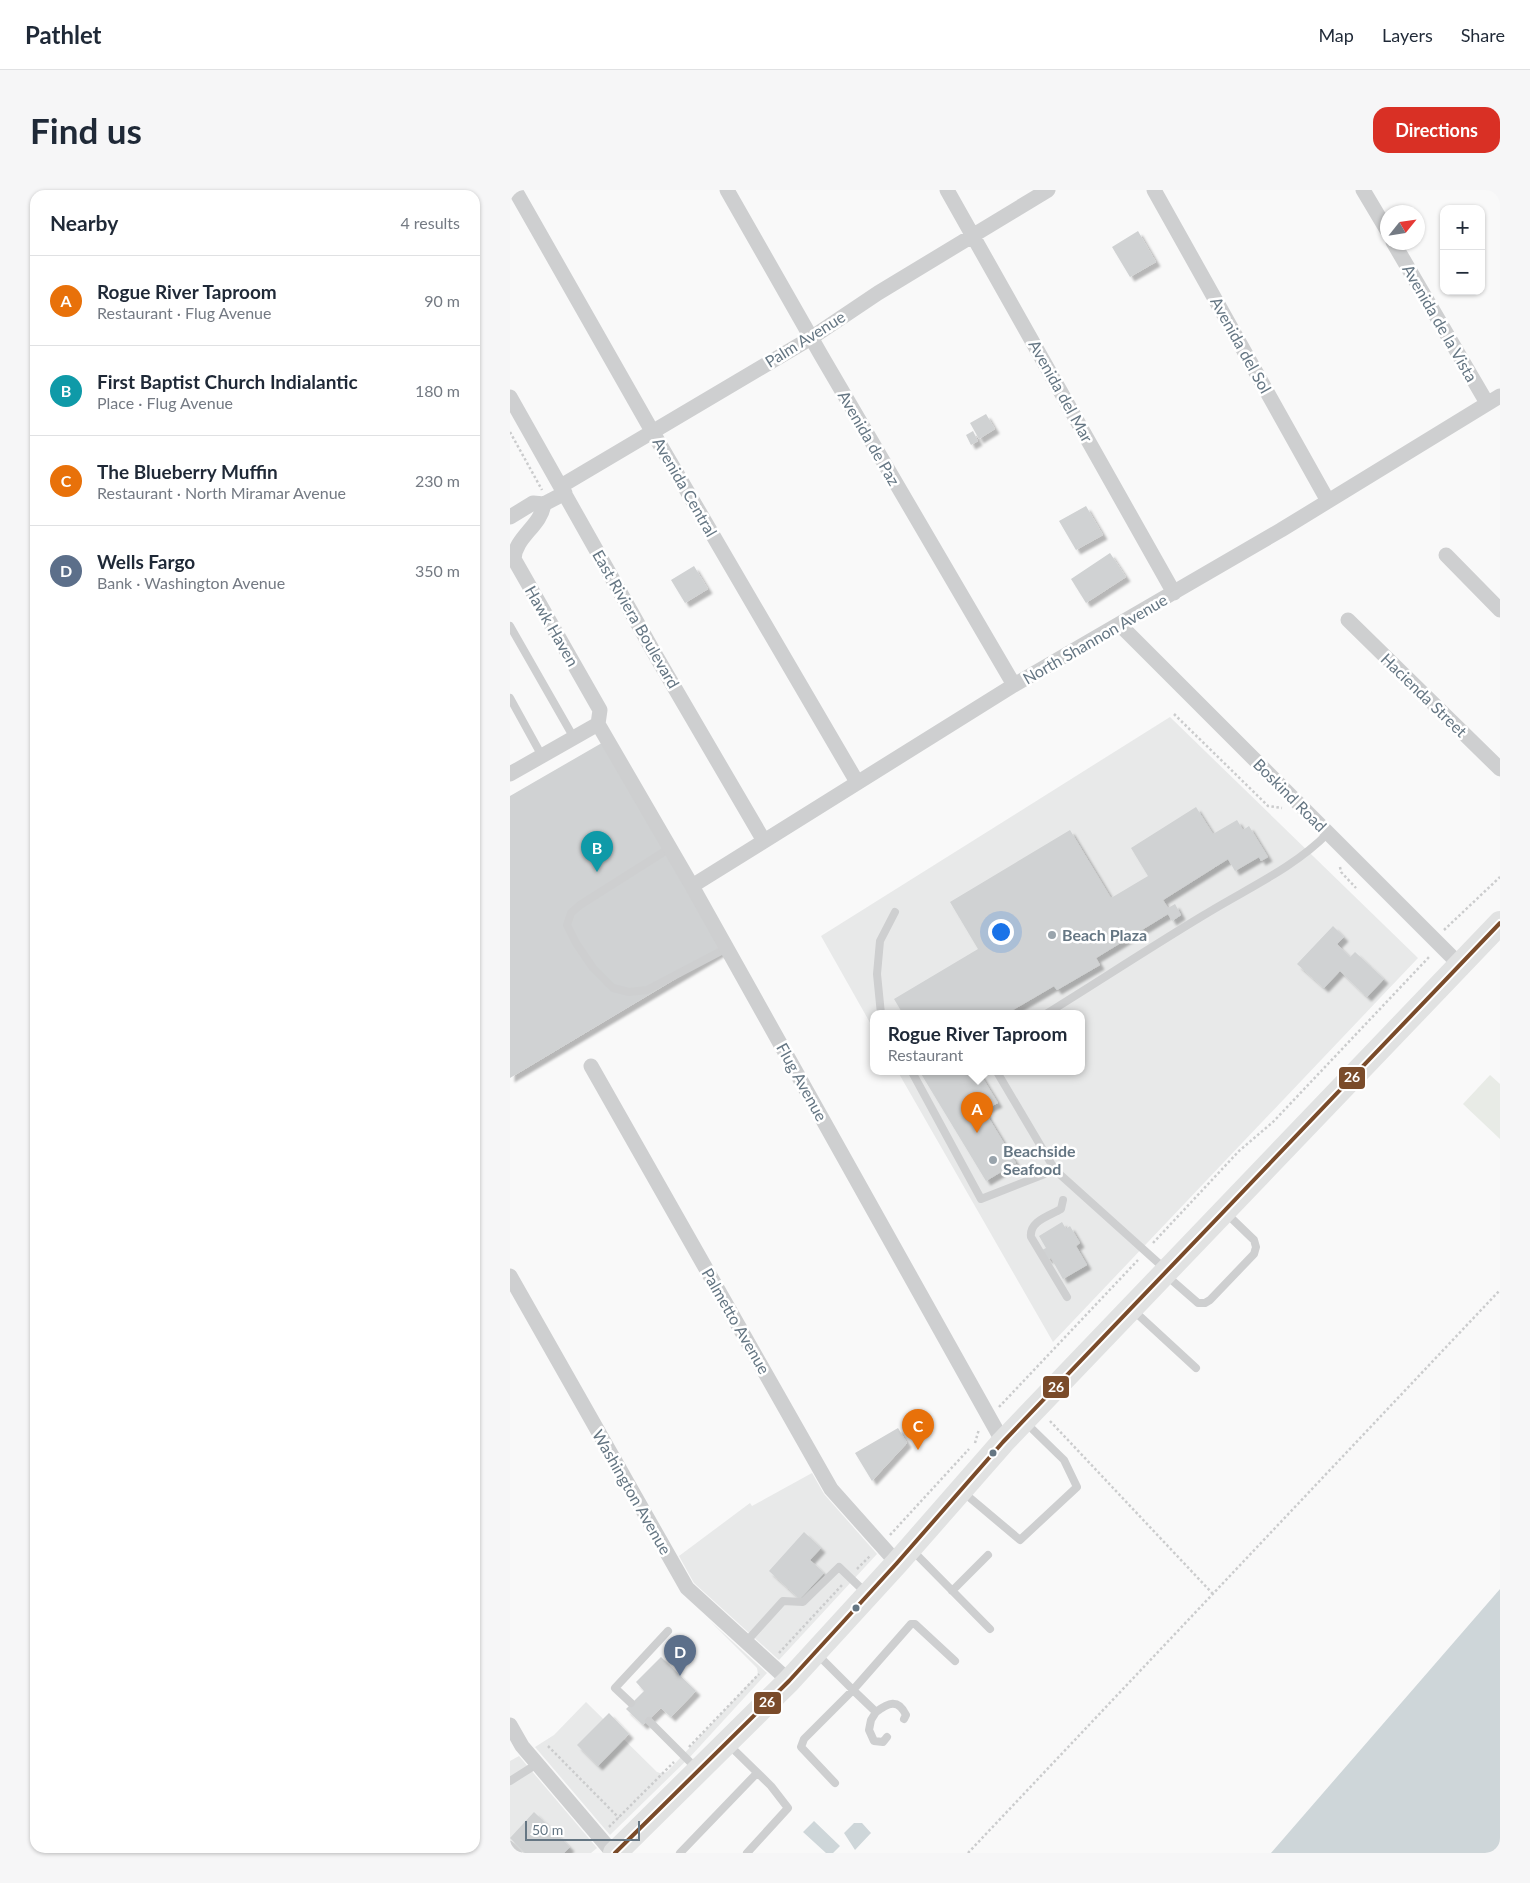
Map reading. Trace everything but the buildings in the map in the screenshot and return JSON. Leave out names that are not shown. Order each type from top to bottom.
[{"type":"main road","points":[[609,1848],[627,1825],[698,1771],[789,1681],[904,1556],[1003,1442],[1461,966],[1500,923]]},
{"type":"street","name":"Avenida Central","points":[[515,190],[857,782]]},
{"type":"street","name":"Avenida de Paz","points":[[727,190],[811,338],[1014,685]]},
{"type":"street","name":"Avenida del Mar","points":[[947,190],[1174,593]]},
{"type":"street","name":"Palm Avenue","points":[[563,490],[652,430],[811,338],[878,293],[1048,190]]},
{"type":"street","name":"Avenida del Sol","points":[[1154,190],[1328,501]]},
{"type":"street","points":[[1363,190],[1380,219]]},
{"type":"street","name":"Avenida de la Vista","points":[[1399,250],[1494,400]]},
{"type":"street","name":"East Riviera Boulevard","points":[[510,397],[656,656],[764,841]]},
{"type":"street","name":"North Shannon Avenue","points":[[692,886],[1014,685],[1174,593],[1494,400]]},
{"type":"street","points":[[510,517],[543,497],[563,490]]},
{"type":"street","name":"Hawk Haven","points":[[543,497],[543,513],[514,549],[514,569],[600,710],[598,724]]},
{"type":"street","points":[[1446,555],[1500,610]]},
{"type":"street","name":"Hacienda Street","points":[[1348,620],[1500,769]]},
{"type":"street","name":"Boskind Road","points":[[1119,624],[1461,966]]},
{"type":"street","points":[[510,774],[598,724]]},
{"type":"street","name":"Flug Avenue","points":[[598,724],[727,948],[1003,1442]]},
{"type":"street","name":"Palmetto Avenue","points":[[591,1066],[831,1489],[881,1544],[904,1556]]},
{"type":"street","name":"Washington Avenue","points":[[510,1276],[687,1588],[789,1681]]},
{"type":"street","points":[[510,1725],[522,1746],[609,1848]]},
{"type":"lane","points":[[510,626],[574,738]]},
{"type":"lane","points":[[510,698],[542,756]]},
{"type":"lane","points":[[1052,1010],[1294,861],[1316,845],[1328,833]]},
{"type":"lane","points":[[670,848],[580,905],[571,913],[567,926],[576,943],[593,968],[613,988],[629,992],[647,990],[727,948]]},
{"type":"lane","points":[[880,1010],[877,974],[880,941],[895,912]]},
{"type":"lane","points":[[914,1075],[981,1199],[1055,1170]]},
{"type":"lane","points":[[999,1075],[1055,1170],[1146,1251],[1198,1303],[1210,1300],[1254,1254],[1256,1247],[1254,1240],[1225,1212]]},
{"type":"lane","points":[[1063,1200],[1061,1209],[1033,1225],[1030,1230],[1031,1236],[1067,1297]]},
{"type":"lane","points":[[1132,1309],[1196,1368]]},
{"type":"lane","points":[[961,1491],[1020,1540],[1077,1487],[1064,1460],[1030,1414]]},
{"type":"lane","points":[[952,1591],[988,1555]]},
{"type":"lane","points":[[904,1556],[952,1591],[990,1629]]},
{"type":"lane","points":[[746,1642],[783,1601],[803,1602],[838,1567],[868,1595]]},
{"type":"lane","points":[[835,1784],[801,1747],[804,1739],[853,1690],[911,1624],[915,1624],[955,1661]]},
{"type":"lane","points":[[631,1703],[615,1688],[668,1631]]},
{"type":"lane","points":[[815,1652],[876,1712]]},
{"type":"lane","points":[[887,1737],[883,1742],[874,1741],[869,1730],[871,1720],[876,1712],[887,1704],[896,1704],[903,1707],[906,1714],[904,1719]]},
{"type":"lane","points":[[649,1721],[698,1771]]},
{"type":"lane","points":[[727,1743],[757,1772],[788,1808],[747,1853]]},
{"type":"lane","points":[[510,1781],[537,1764]]},
{"type":"lane","points":[[680,1853],[757,1772]]},
{"type":"lane","points":[[510,1845],[518,1853]]},
{"type":"path","points":[[510,432],[543,497]]},
{"type":"path","points":[[1174,714],[1268,806],[1287,809]]},
{"type":"path","points":[[1339,864],[1342,872],[1356,888]]},
{"type":"path","points":[[609,1848],[682,1754],[976,1442],[979,1428],[1239,1151],[1273,1122],[1440,945],[1445,929],[1500,876]]},
{"type":"path","points":[[968,1853],[1500,1290]]},
{"type":"path","points":[[1030,1414],[1213,1594]]},
{"type":"path","points":[[548,1746],[627,1825]]},
{"type":"shaded area","points":[[1170,717],[1418,958],[1053,1342],[900,1075],[1085,1075],[1085,1010],[870,1010],[870,1023],[821,936]]},
{"type":"shaded area","points":[[1490,1075],[1500,1084],[1500,1139],[1463,1104]]},
{"type":"shaded area","points":[[812,1473],[824,1494],[877,1554],[779,1660],[694,1583],[679,1556],[750,1503],[752,1506]]},
{"type":"shaded area","points":[[1500,1589],[1500,1853],[1271,1853]]},
{"type":"shaded area","points":[[710,1621],[767,1673],[690,1757],[610,1835],[535,1747],[554,1735],[586,1702],[657,1772],[663,1774],[668,1771],[758,1674],[757,1668]]},
{"type":"shaded area","points":[[519,1756],[597,1848],[591,1853],[510,1853],[510,1761]]},
{"type":"shaded area","points":[[814,1821],[840,1846],[833,1853],[826,1853],[803,1832]]},
{"type":"shaded area","points":[[854,1823],[862,1823],[871,1833],[855,1850],[844,1833]]},
{"type":"transit line","name":"26","points":[[615,1853],[789,1681],[897,1563],[1003,1442],[1500,923]]},
{"type":"place","name":"First Baptist Church Indialantic","points":[[597,872]]},
{"type":"place","name":"Beach Plaza","points":[[1052,935]]},
{"type":"place","name":"Rogue River Taproom","points":[[977,1133]]},
{"type":"place","name":"Beachside Seafood","points":[[993,1160]]},
{"type":"place","name":"The Blueberry Muffin","points":[[918,1450]]},
{"type":"place","name":"Wells Fargo","points":[[680,1676]]}]
